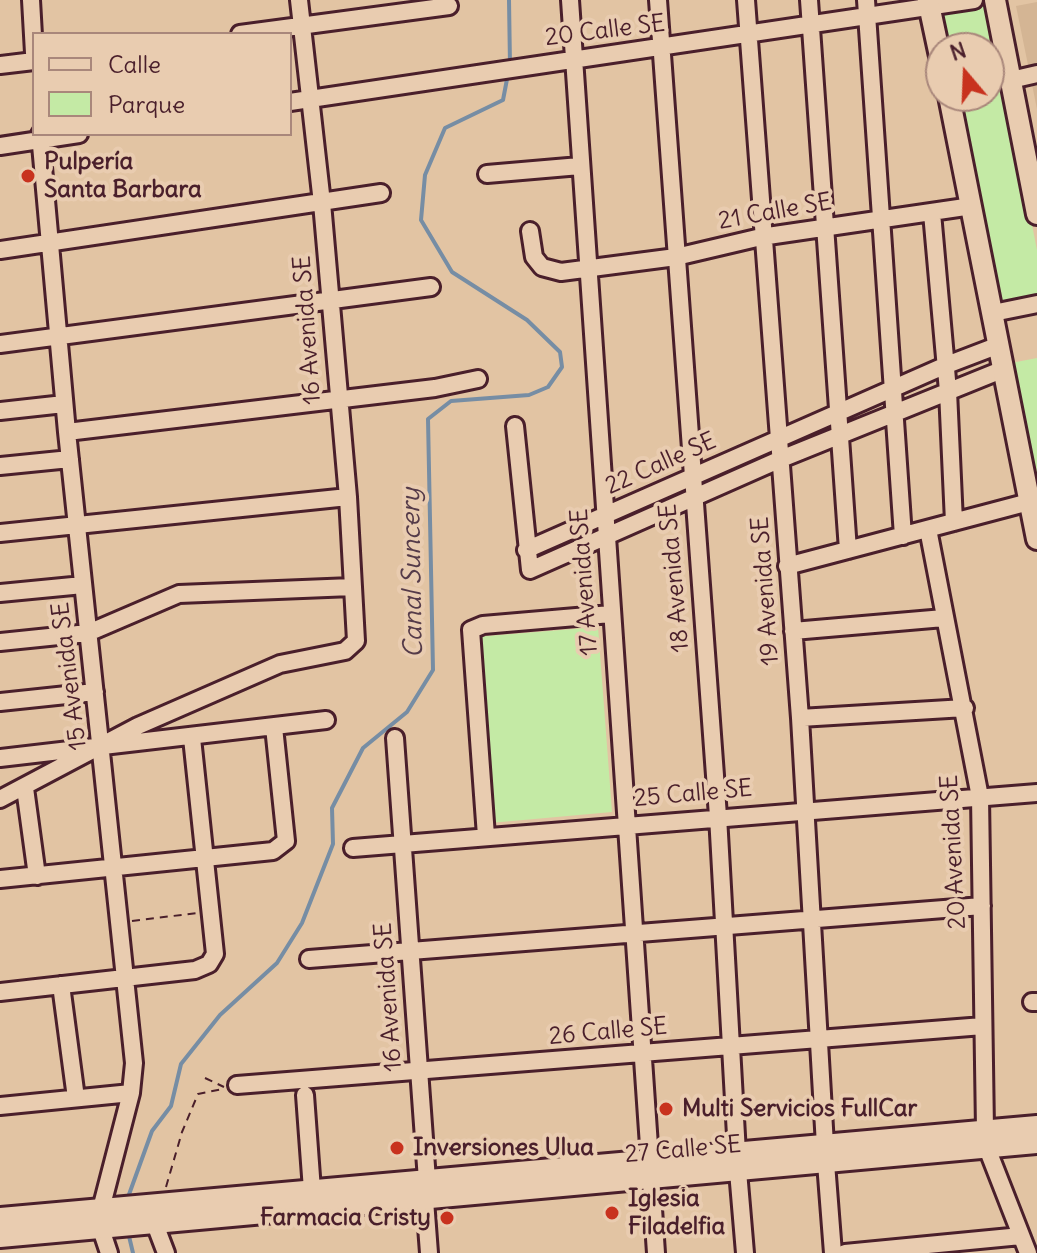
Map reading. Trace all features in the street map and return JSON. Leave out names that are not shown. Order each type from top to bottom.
[{"type":"main road","points":[[995,0],[1037,212]]},
{"type":"main road","points":[[929,4],[935,32]]},
{"type":"main road","points":[[952,112],[1037,539]]},
{"type":"main road","name":"27 Calle SE","points":[[0,1237],[105,1219],[986,1139],[1037,1126]]},
{"type":"main road","name":"27 Calle SE","points":[[986,1139],[1037,1143]]},
{"type":"main road","name":"27 Calle SE","points":[[154,1215],[312,1190],[426,1190]]},
{"type":"main road","name":"27 Calle SE","points":[[0,1218],[105,1219]]},
{"type":"street","points":[[31,0],[33,32]]},
{"type":"street","name":"16 Avenida SE","points":[[103,748],[138,726],[280,664],[345,651],[356,641],[348,497],[337,399],[331,299],[299,0]]},
{"type":"street","name":"17 Avenida SE","points":[[570,0],[656,1253]]},
{"type":"street","name":"18 Avenida SE","points":[[658,0],[718,816],[745,1253]]},
{"type":"street","name":"19 Avenida SE","points":[[746,0],[761,237],[781,459],[814,919],[833,1253]]},
{"type":"street","points":[[809,0],[848,550]]},
{"type":"street","name":"20 Calle SE","points":[[292,102],[748,35],[811,24],[866,8],[974,0]]},
{"type":"street","points":[[256,32],[449,6]]},
{"type":"street","points":[[866,8],[903,536]]},
{"type":"street","points":[[0,65],[32,61]]},
{"type":"street","points":[[1011,80],[1037,74]]},
{"type":"street","points":[[0,146],[40,137]]},
{"type":"street","name":"15 Avenida SE","points":[[40,137],[76,525],[103,748],[134,1063],[131,1093],[105,1219]]},
{"type":"street","points":[[487,174],[580,166]]},
{"type":"street","points":[[0,250],[381,193]]},
{"type":"street","name":"21 Calle SE","points":[[530,231],[534,257],[542,267],[561,272],[676,257],[825,226],[972,206]]},
{"type":"street","points":[[932,213],[948,391],[954,522]]},
{"type":"street","points":[[0,344],[431,287]]},
{"type":"street","points":[[993,313],[1037,304]]},
{"type":"street","name":"22 Calle SE","points":[[999,345],[779,437],[526,550],[530,570],[781,459],[1004,369]]},
{"type":"street","points":[[67,432],[435,388],[478,379]]},
{"type":"street","points":[[0,411],[64,404]]},
{"type":"street","points":[[515,426],[526,550]]},
{"type":"street","points":[[0,466],[70,459]]},
{"type":"street","points":[[0,533],[348,497]]},
{"type":"street","points":[[787,566],[1029,502]]},
{"type":"street","name":"20 Avenida SE","points":[[928,529],[980,797],[986,1139],[1028,1253]]},
{"type":"street","points":[[0,593],[83,585]]},
{"type":"street","points":[[0,642],[88,633],[179,594],[352,587]]},
{"type":"street","points":[[486,836],[471,630],[483,625],[611,614]]},
{"type":"street","points":[[793,631],[944,618]]},
{"type":"street","points":[[0,702],[95,692]]},
{"type":"street","points":[[800,718],[965,708]]},
{"type":"street","points":[[0,758],[326,720]]},
{"type":"street","points":[[0,879],[273,851],[286,841],[274,727]]},
{"type":"street","points":[[0,992],[195,970],[209,964],[215,954],[192,738]]},
{"type":"street","name":"16 Avenida SE","points":[[395,738],[429,1253]]},
{"type":"street","points":[[0,799],[103,748]]},
{"type":"street","points":[[25,788],[37,876]]},
{"type":"street","name":"25 Calle SE","points":[[353,848],[718,816],[1037,793]]},
{"type":"street","points":[[309,959],[982,906]]},
{"type":"street","points":[[61,985],[76,1098]]},
{"type":"street","name":"26 Calle SE","points":[[237,1085],[983,1026]]},
{"type":"street","points":[[0,1106],[131,1093]]},
{"type":"street","points":[[305,1095],[312,1190]]},
{"type":"street","points":[[154,1215],[166,1253]]},
{"type":"street","points":[[105,1219],[109,1253]]},
{"type":"street","points":[[845,1253],[1021,1236]]},
{"type":"path","points":[[119,923],[210,911]]},
{"type":"path","points":[[154,1215],[198,1094],[219,1092],[225,1088],[205,1078]]},
{"type":"shaded area","points":[[1037,2],[1037,109],[1016,6]]},
{"type":"green space","points":[[988,4],[994,32],[942,32],[938,13]]},
{"type":"green space","points":[[1005,89],[1037,250],[1037,298],[998,305],[958,112],[1005,112]]},
{"type":"green space","points":[[1037,358],[1037,498],[1011,363]]},
{"type":"green space","points":[[598,627],[612,812],[490,823],[475,637]]},
{"type":"waterway","name":"Canal Suncery","points":[[509,0],[510,65]]},
{"type":"waterway","name":"Canal Suncery","points":[[127,1200],[152,1131],[171,1106],[181,1064],[220,1015],[277,963],[302,923],[333,844],[332,808],[363,748],[407,712],[433,670],[428,419],[451,401],[529,395],[548,387],[562,367],[560,352],[527,320],[452,272],[421,220],[425,175],[445,128],[503,100],[508,74]]},
{"type":"waterway","name":"Canal Suncery","points":[[128,1232],[133,1253]]},
{"type":"place","name":"Pulpería Santa Barbara","points":[[28,176]]},
{"type":"place","name":"Multi Servicios FullCar","points":[[666,1109]]},
{"type":"place","name":"Inversiones Ulua","points":[[397,1148]]},
{"type":"place","name":"Iglesia Filadelfia","points":[[612,1213]]},
{"type":"place","name":"Farmacia Cristy","points":[[447,1218]]}]
